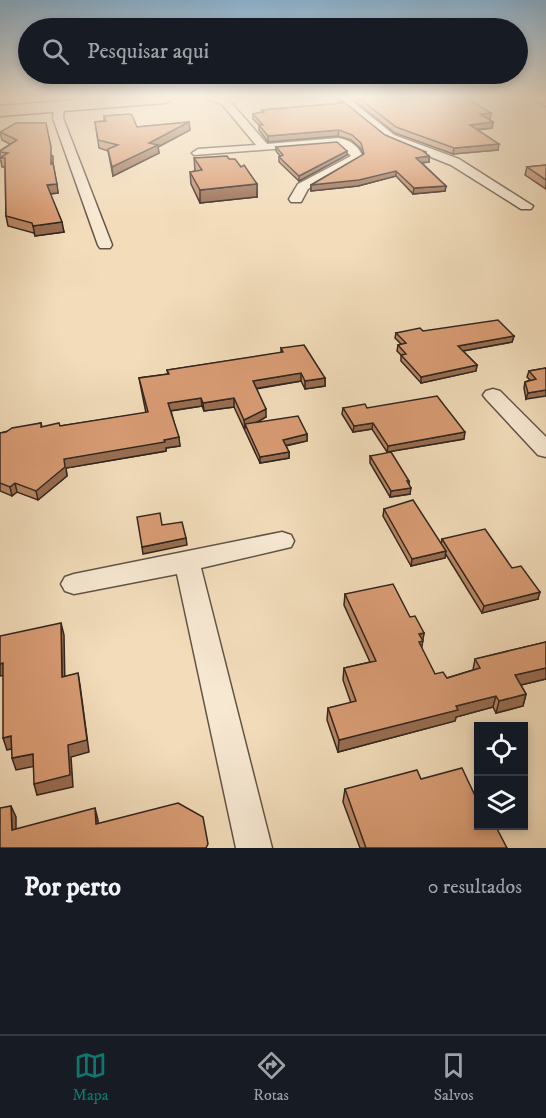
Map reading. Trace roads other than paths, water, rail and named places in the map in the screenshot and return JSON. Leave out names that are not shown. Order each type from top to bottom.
[{"type":"street","points":[[65,138],[105,245]]},
{"type":"street","points":[[256,138],[264,147]]},
{"type":"street","points":[[391,138],[455,162],[526,206]]},
{"type":"street","points":[[198,153],[341,141],[357,155],[357,158],[303,187],[296,199]]},
{"type":"street","points":[[493,395],[546,450]]},
{"type":"street","points":[[74,584],[282,541]]},
{"type":"street","points":[[187,562],[254,848]]}]
